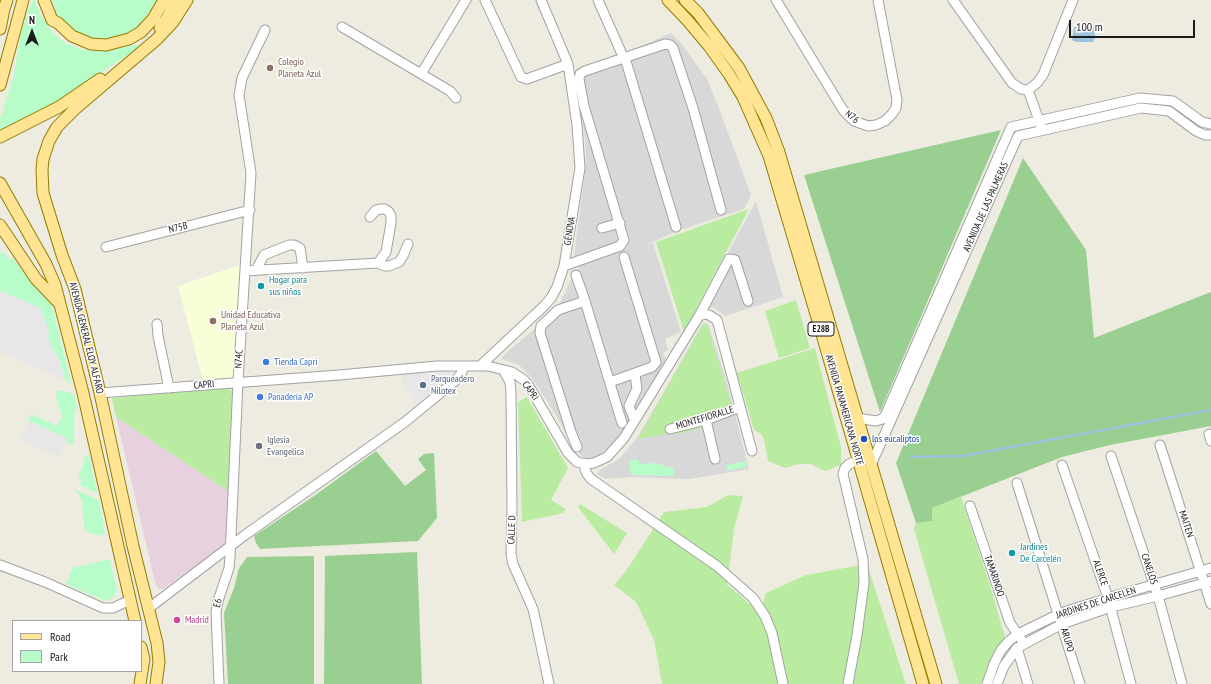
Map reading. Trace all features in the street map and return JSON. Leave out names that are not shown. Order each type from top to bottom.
[{"type":"main road","points":[[0,29],[7,0]]},
{"type":"main road","points":[[0,85],[18,12],[23,0]]},
{"type":"main road","points":[[44,0],[52,20],[58,23],[72,36],[91,44],[106,45],[129,39],[141,32],[158,11],[164,0]]},
{"type":"main road","points":[[0,137],[59,107],[137,52],[155,35],[167,18],[176,0]]},
{"type":"main road","name":"AVENIDA GENERAL ELOY ALFARO","points":[[156,684],[159,662],[157,643],[133,546],[76,289],[62,255],[43,193],[42,170],[49,141],[57,127],[66,117],[157,40],[173,22],[187,0]]},
{"type":"main road","name":"AVENIDA PANAMERICANA NORTE","points":[[668,0],[693,27],[729,74],[756,123],[769,156],[859,460],[923,684]]},
{"type":"main road","name":"AVENIDA PANAMERICANA NORTE","points":[[686,0],[698,13],[740,68],[766,118],[779,152],[936,684]]},
{"type":"main road","name":"AVENIDA GENERAL ELOY ALFARO","points":[[0,183],[52,276],[83,393],[135,620]]},
{"type":"main road","points":[[0,225],[36,279],[59,303]]},
{"type":"main road","points":[[142,651],[144,659],[142,672]]},
{"type":"main road","points":[[140,684],[142,672]]},
{"type":"street","points":[[421,74],[466,0]]},
{"type":"street","points":[[485,0],[521,77],[527,78],[568,64]]},
{"type":"street","name":"GÉNOVA","points":[[480,366],[551,298],[558,286],[564,266],[580,168],[577,125],[568,64],[541,0]]},
{"type":"street","points":[[598,0],[623,55],[676,227]]},
{"type":"street","name":"N76","points":[[776,0],[843,110],[854,121],[868,126],[876,125],[885,121],[896,108],[897,100],[878,0]]},
{"type":"street","points":[[953,0],[1012,82],[1021,89],[1028,90],[1038,83],[1043,76],[1073,0]]},
{"type":"street","points":[[342,27],[450,91],[456,98]]},
{"type":"street","name":"N74C","points":[[230,547],[238,382],[250,210],[251,172],[239,88],[242,78],[265,30]]},
{"type":"street","points":[[564,266],[622,244],[624,237],[584,106],[579,78],[580,74],[585,71],[623,55],[665,44],[670,45],[673,48],[693,108],[721,210]]},
{"type":"street","points":[[1028,90],[1042,130]]},
{"type":"street","name":"AVENIDA DE LAS PALMERAS","points":[[857,418],[876,421],[885,416],[1011,127],[1140,98],[1173,101],[1202,122],[1211,124]]},
{"type":"street","name":"AVENIDA DE LAS PALMERAS","points":[[871,466],[1018,136],[1141,108],[1169,111],[1196,131],[1205,135],[1211,135]]},
{"type":"street","points":[[370,216],[376,210],[385,209],[391,216],[386,252],[378,263]]},
{"type":"street","name":"N75B","points":[[106,246],[250,210]]},
{"type":"street","points":[[602,228],[620,223]]},
{"type":"street","points":[[245,271],[378,263],[389,266],[398,262],[403,256],[408,244]]},
{"type":"street","points":[[256,270],[264,255],[289,245],[294,245],[300,248],[303,268]]},
{"type":"street","points":[[610,382],[654,366],[656,362],[624,257]]},
{"type":"street","points":[[748,301],[735,260],[729,259],[699,316],[634,419],[624,438],[607,457],[594,463],[586,464],[585,469],[591,479],[717,566],[753,598],[765,616],[772,632],[783,684]]},
{"type":"street","points":[[576,275],[622,423]]},
{"type":"street","points":[[577,447],[571,432],[540,329],[541,326],[558,310],[585,301]]},
{"type":"street","points":[[699,316],[704,314],[709,315],[717,320],[752,451]]},
{"type":"street","points":[[157,324],[158,336],[169,388]]},
{"type":"street","name":"CAPRI","points":[[100,393],[437,366],[488,366],[517,375],[524,380],[568,453],[577,462],[586,464]]},
{"type":"street","points":[[149,608],[230,547],[405,422],[455,381],[461,374],[464,366]]},
{"type":"street","name":"CALLE D","points":[[504,371],[510,382],[511,392],[511,554],[513,564],[533,609],[549,684]]},
{"type":"street","points":[[634,419],[629,406],[637,389],[635,374]]},
{"type":"street","name":"MONTEFIORALLE","points":[[670,429],[706,420],[740,407]]},
{"type":"street","points":[[706,420],[715,459]]},
{"type":"street","name":"MAITEN","points":[[1160,445],[1201,571],[1208,582],[1211,604]]},
{"type":"street","name":"CANELOS","points":[[1111,456],[1158,596],[1182,684]]},
{"type":"street","points":[[848,684],[857,635],[864,583],[863,559],[843,474],[849,464],[859,460]]},
{"type":"street","name":"ALERCE","points":[[1062,465],[1111,607],[1131,684]]},
{"type":"street","name":"ARUPO","points":[[1017,483],[1080,684]]},
{"type":"street","name":"TAMARINDO","points":[[970,506],[1010,623],[1018,634],[1028,684]]},
{"type":"street","name":"E6","points":[[219,684],[216,612],[229,568],[230,547]]},
{"type":"street","points":[[0,565],[45,582],[103,608],[113,608],[130,600]]},
{"type":"street","name":"JARDINES DE CARCELEN","points":[[987,684],[1001,650],[1018,634],[1059,614],[1211,568]]},
{"type":"street","name":"JARDINES DE CARCELEN","points":[[997,684],[1004,666],[1021,646],[1062,624],[1111,607],[1208,582]]},
{"type":"shaded area","points":[[671,33],[682,44],[707,79],[751,195],[744,209],[678,231],[643,246],[653,243],[681,332],[665,339],[668,350],[663,353],[667,363],[633,424],[607,455],[593,460],[583,458],[571,442],[548,402],[531,377],[519,365],[501,359],[497,363],[509,350],[541,324],[559,305],[574,273],[579,269],[574,256],[586,165],[585,139],[576,69],[623,54]]},
{"type":"shaded area","points":[[756,201],[783,297],[726,316],[712,307],[697,310]]},
{"type":"shaded area","name":"Unidad Educativa Planeta Azul","points":[[243,264],[234,377],[203,380],[178,286]]},
{"type":"shaded area","points":[[0,291],[41,308],[50,334],[47,339],[51,342],[50,344],[60,361],[65,380],[0,352]]},
{"type":"shaded area","points":[[703,323],[708,324],[727,382],[749,469],[690,479],[630,477],[606,479],[596,474],[619,459],[637,438]]},
{"type":"shaded area","name":"Parqueadero Nilotex","points":[[450,371],[451,380],[414,406],[412,391],[404,391],[402,374]]},
{"type":"shaded area","points":[[116,417],[228,491],[225,545],[163,589],[159,589],[156,586]]},
{"type":"shaded area","points":[[29,421],[68,439],[59,457],[20,440]]},
{"type":"green space","points":[[33,0],[35,0],[40,14],[53,33],[65,43],[84,50],[107,51],[138,44],[137,49],[59,100],[0,131],[0,119],[13,78],[21,33],[27,12]]},
{"type":"green space","points":[[52,0],[157,0],[147,18],[135,31],[120,38],[103,41],[85,36],[68,26],[57,14]]},
{"type":"green space","points":[[1001,130],[880,412],[804,175]]},
{"type":"green space","points":[[1023,158],[1086,250],[1094,338],[1211,292],[1211,426],[1110,445],[1062,457],[932,508],[932,521],[916,523],[896,463]]},
{"type":"green space","points":[[749,209],[692,317],[684,332],[656,242]]},
{"type":"green space","points":[[0,251],[6,255],[9,260],[13,258],[23,272],[39,287],[50,302],[71,383],[65,380],[60,361],[47,339],[41,308],[0,291]]},
{"type":"green space","points":[[796,300],[810,348],[779,358],[765,311]]},
{"type":"green space","points":[[703,324],[707,324],[734,413],[707,426],[683,433],[638,439]]},
{"type":"green space","points":[[815,348],[841,447],[841,465],[825,471],[811,464],[799,464],[785,468],[768,461],[764,439],[761,434],[754,430],[737,373]]},
{"type":"green space","points":[[229,388],[233,392],[228,491],[116,417],[112,398]]},
{"type":"green space","points":[[61,390],[74,394],[77,407],[74,417],[74,445],[66,442],[68,439],[28,421],[31,414],[58,426],[62,416],[56,398],[57,391]]},
{"type":"green space","points":[[527,397],[568,468],[551,500],[566,509],[563,513],[522,522],[518,402]]},
{"type":"green space","points":[[376,451],[405,486],[426,470],[418,459],[424,454],[434,453],[437,518],[418,541],[260,549],[254,536],[314,496]]},
{"type":"green space","points":[[89,454],[97,493],[80,485],[82,479],[78,476],[85,457]]},
{"type":"green space","points":[[629,460],[639,460],[639,464],[660,463],[660,465],[665,465],[666,467],[673,467],[674,476],[631,475]]},
{"type":"green space","points":[[746,461],[747,467],[727,471],[726,465]]},
{"type":"green space","points":[[74,489],[99,500],[105,533],[100,536],[85,531],[82,502]]},
{"type":"green space","points":[[728,495],[743,496],[734,529],[727,585],[749,604],[763,604],[766,593],[806,575],[867,564],[906,684],[662,684],[654,640],[636,602],[614,585],[626,571],[664,512],[707,507]]},
{"type":"green space","points":[[961,497],[990,585],[1005,637],[994,652],[981,684],[959,684],[914,529],[916,523],[931,521],[932,508]]},
{"type":"green space","points":[[580,504],[627,533],[614,554],[578,507]]},
{"type":"green space","points":[[417,552],[422,684],[324,684],[325,556]]},
{"type":"green space","points":[[314,556],[314,684],[228,684],[224,613],[234,588],[239,568],[247,557]]},
{"type":"green space","points":[[110,559],[117,590],[116,594],[111,599],[105,601],[66,584],[72,568]]},
{"type":"water","points":[[1081,24],[1095,27],[1095,38],[1093,42],[1076,42],[1072,40],[1074,27],[1079,27]]},
{"type":"waterway","points":[[910,457],[963,456],[1211,410]]},
{"type":"place","name":"Colegio Planeta Azul","points":[[270,68]]},
{"type":"place","name":"Hogar para sus niños","points":[[261,286]]},
{"type":"place","name":"Unidad Educativa Planeta Azul","points":[[213,321]]},
{"type":"place","name":"Tienda Capri","points":[[266,362]]},
{"type":"place","name":"Parqueadero Nilotex","points":[[423,385]]},
{"type":"place","name":"Panadería AP","points":[[260,397]]},
{"type":"place","name":"los eucaliptos","points":[[864,439]]},
{"type":"place","name":"Iglesia Evangelica","points":[[259,446]]},
{"type":"place","name":"Jardines De Carcelén","points":[[1012,553]]},
{"type":"place","name":"Madrid","points":[[177,620]]}]
